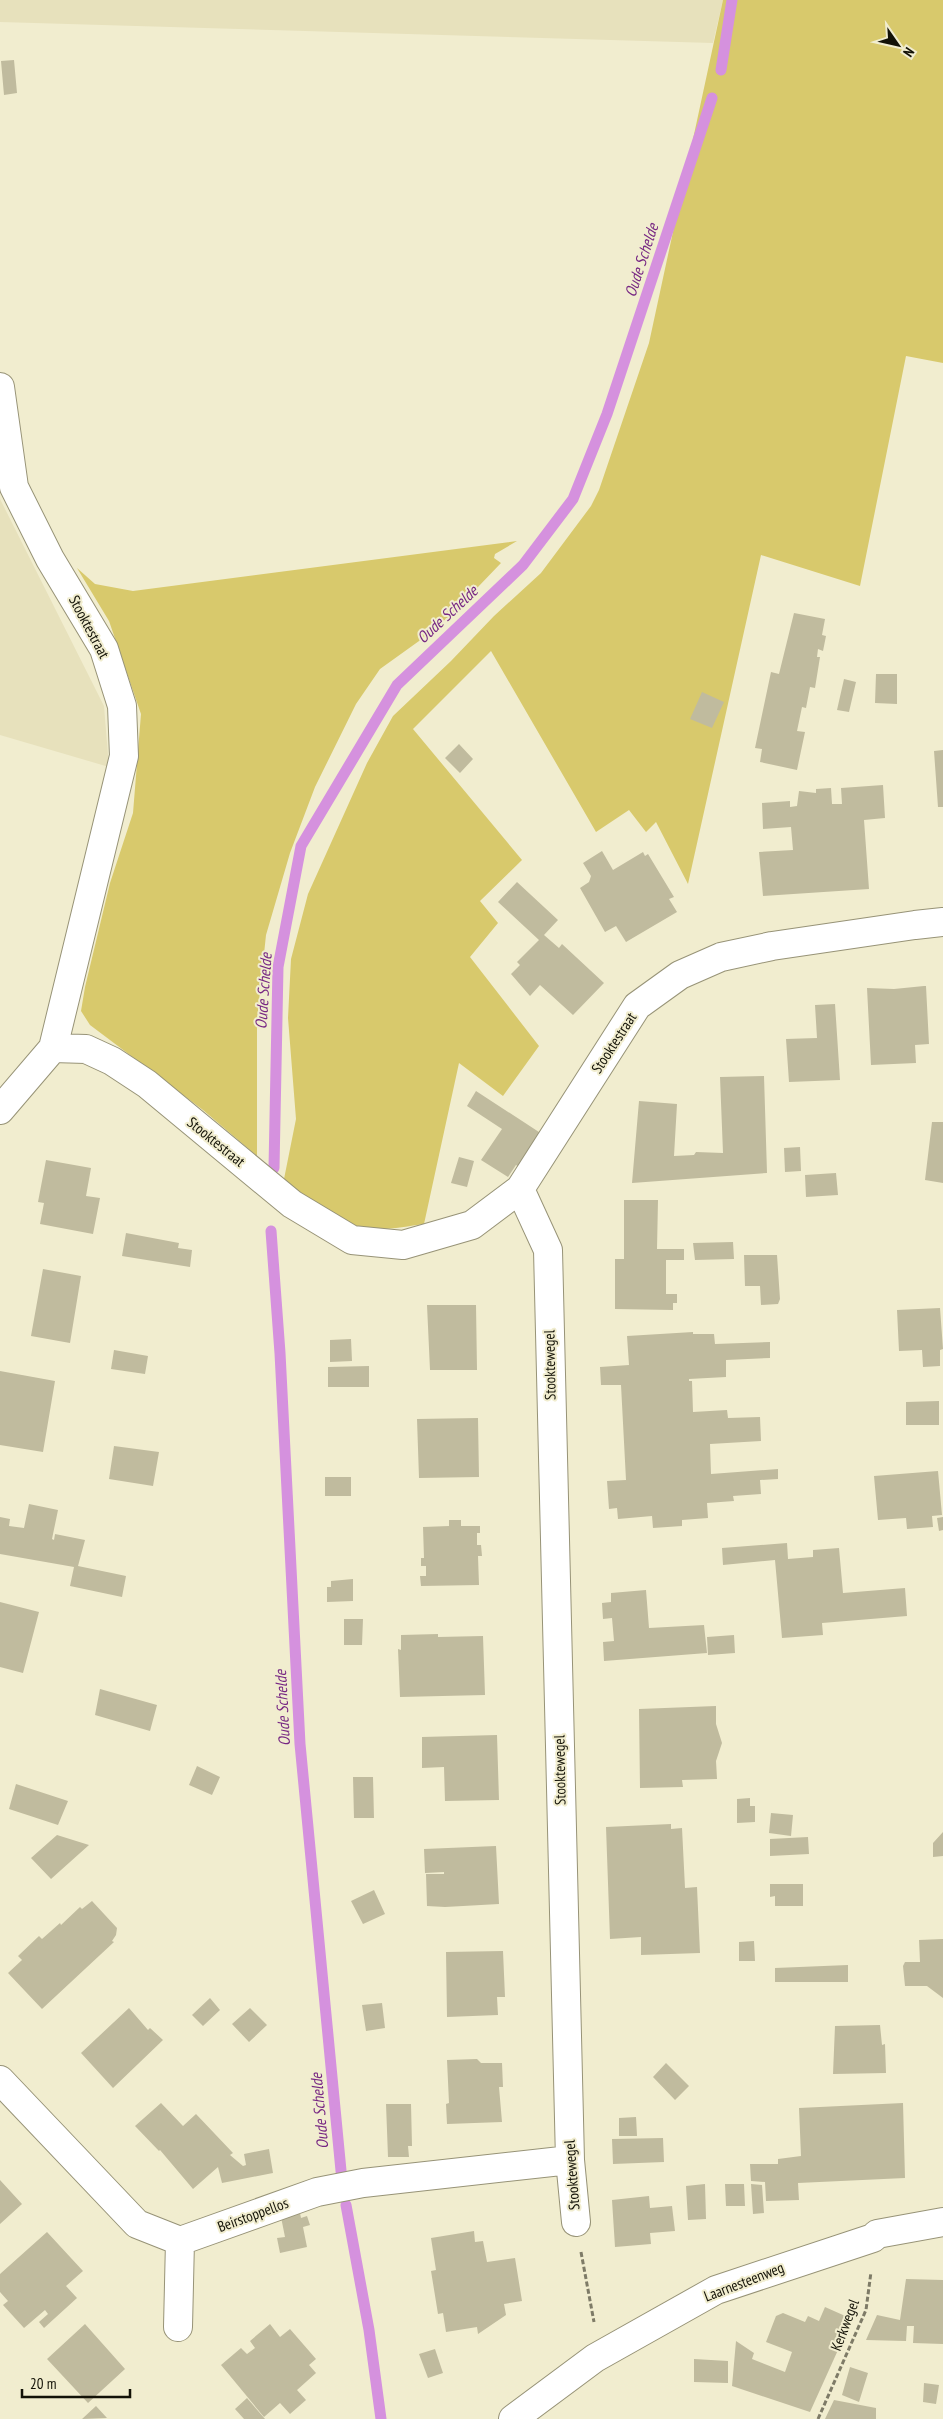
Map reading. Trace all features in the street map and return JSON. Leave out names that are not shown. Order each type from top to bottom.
[{"type":"street","name":"Stooktestraat","points":[[0,387],[14,487],[50,558],[104,649],[122,706],[124,756],[53,1048],[86,1049],[112,1061],[147,1084],[292,1204],[352,1240],[403,1245],[472,1225],[520,1189],[638,1006],[680,975],[721,957],[772,946],[915,924],[943,922]]},
{"type":"street","points":[[0,1110],[53,1048]]},
{"type":"street","name":"Stooktewegel","points":[[520,1189],[548,1250],[570,2160],[576,2222]]},
{"type":"street","points":[[0,2080],[137,2224],[180,2241],[178,2327]]},
{"type":"street","name":"Beirstoppellos","points":[[180,2241],[317,2192],[363,2183],[570,2160]]},
{"type":"street","name":"Laarnesteenweg","points":[[513,2419],[600,2355],[716,2290],[873,2238],[877,2234],[943,2222]]},
{"type":"path","name":"Stooktewegel","points":[[576,2222],[600,2355]]},
{"type":"path","name":"Kerkwegel","points":[[818,2419],[866,2310],[877,2234]]},
{"type":"shaded area","points":[[0,0],[723,0],[713,43],[0,22]]},
{"type":"shaded area","points":[[723,0],[943,0],[943,363],[906,356],[860,586],[761,555],[688,884],[656,822],[646,832],[629,810],[596,832],[491,651],[413,729],[522,860],[480,901],[498,923],[470,957],[539,1046],[503,1096],[459,1063],[424,1224],[374,1229],[348,1224],[325,1212],[284,1179],[296,1119],[288,1018],[291,959],[308,894],[367,763],[393,716],[451,661],[494,616],[541,573],[591,506],[599,490],[649,343]]},
{"type":"shaded area","points":[[0,499],[104,706],[109,767],[0,735]]},
{"type":"shaded area","points":[[517,541],[495,554],[494,558],[501,563],[454,612],[426,636],[380,669],[356,704],[315,787],[290,853],[266,935],[257,1020],[257,1156],[203,1110],[90,1025],[81,1011],[110,883],[133,813],[141,714],[109,621],[77,568],[95,584],[133,591]]},
{"type":"building","points":[[14,60],[17,93],[4,95],[1,61]]},
{"type":"building","points":[[794,613],[825,619],[822,635],[826,636],[823,651],[818,649],[817,657],[820,657],[815,688],[810,687],[806,708],[802,707],[797,731],[805,732],[797,770],[760,762],[762,749],[755,748],[771,672],[779,674]]},
{"type":"building","points":[[876,674],[897,674],[897,704],[875,703]]},
{"type":"building","points":[[844,679],[856,682],[849,712],[837,710]]},
{"type":"building","points":[[702,692],[724,702],[712,728],[690,719]]},
{"type":"building","points":[[459,744],[473,759],[460,773],[445,758]]},
{"type":"building","points":[[943,750],[943,807],[938,807],[934,751]]},
{"type":"building","points":[[883,785],[885,818],[864,820],[869,889],[763,896],[759,852],[793,850],[791,827],[763,829],[762,803],[790,801],[790,807],[797,806],[799,791],[816,793],[816,789],[831,788],[832,804],[842,804],[841,788]]},
{"type":"building","points":[[602,851],[613,870],[643,852],[645,856],[648,854],[674,897],[669,899],[677,912],[626,942],[616,926],[605,932],[580,888],[589,882],[591,876],[583,863]]},
{"type":"building","points":[[517,882],[558,920],[544,935],[559,948],[562,944],[604,983],[573,1015],[540,985],[530,996],[511,974],[520,965],[517,962],[539,940],[498,902]]},
{"type":"building","points":[[926,986],[929,1044],[915,1045],[916,1063],[871,1065],[867,988],[894,989]]},
{"type":"building","points":[[835,1004],[840,1080],[789,1082],[786,1039],[817,1038],[815,1005]]},
{"type":"building","points":[[764,1076],[767,1173],[632,1183],[639,1101],[677,1104],[674,1156],[694,1155],[696,1152],[723,1153],[720,1077]]},
{"type":"building","points":[[476,1091],[542,1134],[519,1167],[516,1165],[508,1177],[481,1160],[502,1129],[467,1106]]},
{"type":"building","points":[[932,1122],[943,1122],[943,1183],[925,1180]]},
{"type":"building","points":[[800,1147],[801,1171],[785,1172],[784,1148]]},
{"type":"building","points":[[459,1157],[474,1161],[467,1187],[451,1183]]},
{"type":"building","points":[[46,1160],[91,1168],[86,1196],[100,1198],[93,1234],[40,1224],[44,1203],[38,1202]]},
{"type":"building","points":[[836,1173],[838,1195],[806,1197],[805,1175]]},
{"type":"building","points":[[624,1200],[658,1200],[657,1249],[684,1249],[684,1260],[666,1260],[666,1294],[677,1294],[677,1303],[673,1303],[673,1310],[615,1309],[615,1259],[624,1259]]},
{"type":"building","points":[[126,1233],[179,1243],[178,1248],[192,1250],[190,1267],[122,1256]]},
{"type":"building","points":[[733,1242],[734,1259],[695,1260],[693,1243]]},
{"type":"building","points":[[744,1255],[777,1255],[780,1299],[778,1304],[761,1305],[760,1286],[745,1286]]},
{"type":"building","points":[[43,1269],[81,1276],[70,1343],[31,1336]]},
{"type":"building","points":[[427,1305],[476,1305],[477,1370],[430,1370]]},
{"type":"building","points":[[940,1308],[943,1349],[940,1350],[940,1366],[923,1367],[922,1350],[899,1351],[897,1310]]},
{"type":"building","points":[[693,1332],[693,1334],[714,1334],[715,1344],[770,1342],[770,1358],[726,1360],[726,1377],[689,1379],[689,1381],[692,1381],[693,1412],[727,1410],[728,1418],[760,1417],[761,1441],[710,1444],[711,1474],[778,1469],[778,1479],[760,1480],[761,1494],[733,1496],[734,1501],[707,1503],[708,1518],[682,1520],[682,1526],[653,1528],[652,1516],[618,1519],[617,1508],[609,1509],[607,1481],[626,1480],[621,1385],[601,1385],[600,1367],[629,1365],[627,1336]]},
{"type":"building","points":[[351,1339],[352,1361],[330,1362],[330,1340]]},
{"type":"building","points":[[114,1350],[148,1356],[145,1374],[111,1369]]},
{"type":"building","points":[[369,1366],[369,1387],[328,1387],[328,1367]]},
{"type":"building","points":[[0,1371],[55,1381],[43,1452],[0,1445]]},
{"type":"building","points":[[939,1401],[939,1425],[906,1425],[906,1402]]},
{"type":"building","points":[[478,1418],[479,1477],[419,1478],[417,1419]]},
{"type":"building","points":[[114,1446],[159,1452],[153,1486],[109,1479]]},
{"type":"building","points":[[938,1471],[942,1515],[932,1516],[933,1527],[907,1529],[906,1518],[878,1520],[874,1476]]},
{"type":"building","points":[[325,1477],[351,1477],[351,1496],[325,1496]]},
{"type":"building","points":[[29,1504],[58,1510],[52,1539],[54,1540],[55,1534],[85,1540],[78,1566],[126,1576],[122,1597],[70,1586],[74,1567],[0,1554],[0,1517],[10,1519],[9,1526],[24,1528]]},
{"type":"building","points":[[943,1517],[943,1530],[939,1531],[937,1518]]},
{"type":"building","points":[[449,1520],[461,1520],[461,1526],[480,1526],[480,1533],[477,1533],[477,1545],[481,1545],[482,1556],[478,1556],[479,1585],[421,1586],[420,1576],[426,1576],[426,1566],[421,1566],[421,1558],[424,1558],[423,1527],[449,1526]]},
{"type":"building","points":[[787,1543],[788,1559],[813,1557],[813,1550],[839,1548],[843,1593],[905,1588],[907,1616],[822,1623],[823,1635],[782,1638],[775,1560],[723,1565],[722,1548]]},
{"type":"building","points":[[353,1579],[353,1601],[327,1602],[327,1587],[331,1587],[331,1581]]},
{"type":"building","points":[[646,1590],[649,1628],[704,1625],[707,1653],[604,1661],[603,1642],[614,1641],[612,1618],[603,1619],[602,1603],[611,1602],[611,1593]]},
{"type":"building","points":[[0,1602],[39,1612],[23,1673],[0,1667]]},
{"type":"building","points":[[344,1619],[363,1619],[362,1645],[344,1645]]},
{"type":"building","points":[[438,1634],[438,1637],[483,1636],[485,1695],[400,1697],[398,1649],[401,1650],[401,1635]]},
{"type":"building","points":[[734,1635],[735,1653],[708,1655],[707,1637]]},
{"type":"building","points":[[100,1689],[157,1705],[150,1731],[95,1715]]},
{"type":"building","points":[[716,1706],[716,1724],[722,1743],[716,1761],[717,1779],[682,1780],[683,1787],[640,1788],[639,1709]]},
{"type":"building","points":[[497,1735],[499,1800],[445,1801],[444,1767],[422,1768],[422,1737]]},
{"type":"building","points":[[197,1766],[220,1777],[212,1795],[189,1785]]},
{"type":"building","points":[[353,1777],[373,1777],[374,1818],[354,1818]]},
{"type":"building","points":[[16,1784],[68,1801],[58,1825],[9,1809]]},
{"type":"building","points":[[750,1798],[750,1806],[755,1806],[755,1822],[737,1823],[737,1799]]},
{"type":"building","points":[[771,1813],[793,1815],[791,1836],[769,1833]]},
{"type":"building","points":[[671,1824],[671,1829],[682,1828],[685,1888],[697,1887],[700,1953],[641,1955],[641,1937],[610,1939],[606,1827]]},
{"type":"building","points":[[943,1832],[943,1856],[933,1857],[933,1843]]},
{"type":"building","points":[[57,1835],[89,1845],[51,1879],[31,1858]]},
{"type":"building","points":[[808,1837],[809,1854],[770,1856],[770,1839]]},
{"type":"building","points":[[496,1846],[499,1904],[427,1906],[426,1874],[444,1874],[444,1872],[425,1873],[424,1849]]},
{"type":"building","points":[[770,1884],[803,1884],[803,1906],[775,1906],[775,1896],[770,1897]]},
{"type":"building","points":[[374,1890],[385,1914],[363,1924],[351,1901]]},
{"type":"building","points":[[92,1901],[117,1928],[116,1935],[112,1941],[114,1942],[42,2009],[8,1973],[22,1960],[18,1956],[39,1936],[42,1939],[60,1923],[61,1925],[80,1907],[82,1909]]},
{"type":"building","points":[[943,1939],[943,1998],[927,1986],[905,1986],[903,1966],[905,1962],[920,1962],[919,1940]]},
{"type":"building","points":[[754,1941],[755,1961],[739,1961],[739,1942]]},
{"type":"building","points":[[503,1951],[505,1997],[497,1997],[498,2015],[447,2017],[446,1952]]},
{"type":"building","points":[[848,1965],[848,1982],[775,1982],[775,1968]]},
{"type":"building","points":[[210,1998],[220,2010],[203,2026],[192,2015]]},
{"type":"building","points":[[382,2003],[385,2028],[366,2031],[362,2005]]},
{"type":"building","points":[[129,2008],[148,2030],[150,2028],[163,2040],[113,2088],[81,2053]]},
{"type":"building","points":[[250,2008],[267,2025],[249,2042],[232,2024]]},
{"type":"building","points":[[880,2025],[882,2045],[885,2044],[886,2073],[833,2074],[835,2026]]},
{"type":"building","points":[[477,2059],[481,2063],[502,2063],[503,2087],[499,2087],[502,2122],[447,2124],[446,2104],[449,2103],[447,2060]]},
{"type":"building","points":[[666,2063],[689,2086],[675,2100],[653,2077]]},
{"type":"building","points":[[161,2103],[183,2126],[196,2114],[233,2153],[230,2155],[243,2166],[246,2165],[244,2154],[269,2149],[273,2173],[222,2183],[218,2167],[193,2189],[160,2150],[135,2126]]},
{"type":"building","points":[[903,2103],[905,2178],[798,2183],[799,2200],[766,2201],[765,2182],[751,2181],[750,2164],[778,2164],[778,2159],[801,2156],[799,2108]]},
{"type":"building","points":[[386,2104],[411,2104],[412,2146],[408,2146],[409,2157],[388,2157]]},
{"type":"building","points":[[636,2117],[637,2136],[619,2136],[619,2118]]},
{"type":"building","points":[[663,2138],[664,2162],[613,2164],[612,2139]]},
{"type":"building","points":[[0,2180],[22,2204],[0,2224]]},
{"type":"building","points":[[705,2184],[706,2219],[688,2220],[686,2186]]},
{"type":"building","points":[[725,2184],[744,2184],[745,2206],[726,2206]]},
{"type":"building","points":[[751,2184],[762,2185],[764,2213],[753,2214]]},
{"type":"building","points":[[649,2196],[650,2208],[672,2206],[675,2231],[650,2233],[651,2244],[615,2247],[612,2200]]},
{"type":"building","points":[[300,2213],[301,2218],[307,2216],[310,2225],[303,2227],[307,2247],[280,2253],[277,2238],[285,2237],[281,2217]]},
{"type":"building","points":[[474,2231],[475,2242],[483,2241],[487,2262],[515,2258],[522,2301],[504,2304],[506,2315],[478,2334],[477,2327],[446,2332],[443,2313],[438,2314],[431,2271],[436,2270],[431,2238]]},
{"type":"building","points":[[47,2232],[83,2271],[66,2286],[77,2298],[44,2328],[39,2322],[48,2314],[45,2310],[24,2328],[3,2305],[8,2301],[0,2292],[0,2274]]},
{"type":"building","points":[[906,2279],[943,2280],[943,2344],[913,2343],[914,2326],[907,2326],[906,2341],[866,2340],[877,2315],[900,2320]]},
{"type":"building","points":[[825,2307],[852,2319],[810,2412],[732,2386],[736,2341],[754,2353],[752,2359],[785,2372],[792,2352],[766,2342],[776,2316],[783,2313],[805,2322],[808,2316],[819,2321]]},
{"type":"building","points":[[85,2324],[125,2369],[88,2403],[47,2359]]},
{"type":"building","points":[[270,2324],[280,2337],[290,2329],[316,2359],[309,2365],[316,2373],[297,2390],[306,2400],[290,2414],[280,2403],[264,2417],[221,2365],[241,2348],[247,2354],[255,2348],[250,2341]]},
{"type":"building","points":[[435,2349],[443,2373],[428,2378],[419,2354]]},
{"type":"building","points":[[694,2359],[728,2361],[728,2383],[694,2382]]},
{"type":"building","points":[[850,2367],[868,2373],[859,2402],[842,2395]]},
{"type":"building","points":[[924,2383],[939,2385],[936,2404],[923,2402]]},
{"type":"building","points":[[247,2398],[265,2419],[244,2419],[235,2409]]},
{"type":"building","points":[[834,2400],[876,2408],[876,2419],[825,2419]]},
{"type":"building","points":[[96,2406],[107,2418],[82,2419]]},
{"type":"waterway","name":"Oude Schelde","points":[[721,70],[732,0]]},
{"type":"waterway","name":"Oude Schelde","points":[[274,1168],[278,967],[301,846],[397,685],[523,565],[573,499],[607,414],[712,98]]},
{"type":"waterway","name":"Oude Schelde","points":[[271,1231],[280,1353],[300,1744],[342,2181]]},
{"type":"waterway","name":"Oude Schelde","points":[[346,2205],[369,2330],[381,2419]]}]
